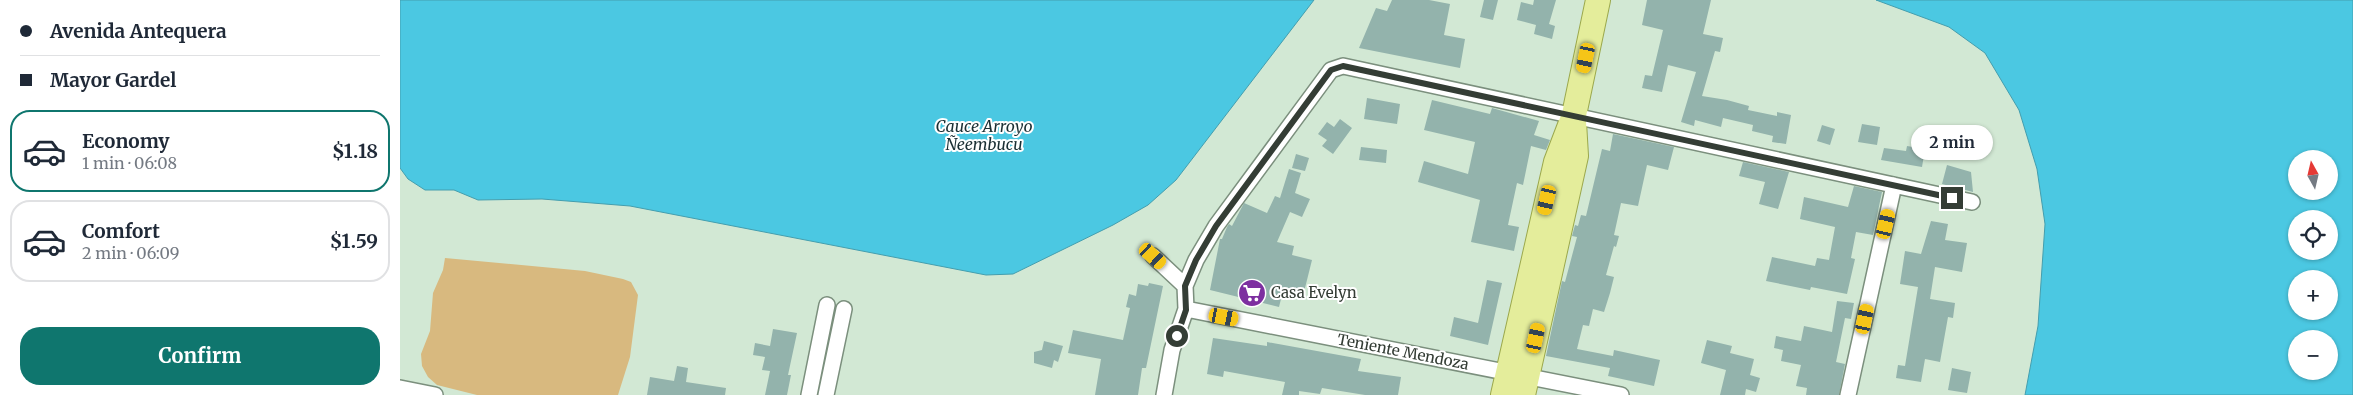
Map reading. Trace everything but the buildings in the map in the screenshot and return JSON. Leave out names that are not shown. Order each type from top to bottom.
[{"type":"main road","points":[[1503,395],[1519,381],[1556,162],[1574,115],[1598,0]]},
{"type":"street","points":[[1164,395],[1172,350],[1186,310],[1185,286],[1196,260],[1216,226],[1331,70],[1343,66],[1972,202]]},
{"type":"street","points":[[1848,395],[1894,186]]},
{"type":"street","points":[[1153,256],[1185,286]]},
{"type":"street","points":[[809,395],[827,305]]},
{"type":"street","points":[[826,395],[844,309]]},
{"type":"street","points":[[1156,395],[1165,350],[1186,310]]},
{"type":"street","name":"Teniente Mendoza","points":[[1186,310],[1519,381],[1621,395]]},
{"type":"street","points":[[400,388],[435,395]]},
{"type":"shaded area","points":[[445,258],[585,271],[631,282],[638,295],[630,357],[618,395],[477,395],[437,385],[428,377],[422,366],[421,354],[430,331],[433,293],[443,270]]},
{"type":"water","name":"Cauce Arroyo Ñeembucu","points":[[400,0],[1314,0],[1176,180],[1148,205],[1113,225],[1013,274],[986,275],[630,206],[542,199],[478,200],[454,190],[425,190],[408,179],[400,168]]},
{"type":"water","points":[[1876,0],[2353,0],[2353,395],[2025,395],[2038,326],[2045,224],[2037,169],[2019,110],[1985,53],[1949,27]]},
{"type":"place","name":"Casa Evelyn","points":[[1252,293]]},
{"type":"route","points":[[1177,336],[1186,310],[1185,286],[1196,260],[1216,226],[1331,70],[1343,66],[1952,198]]}]
